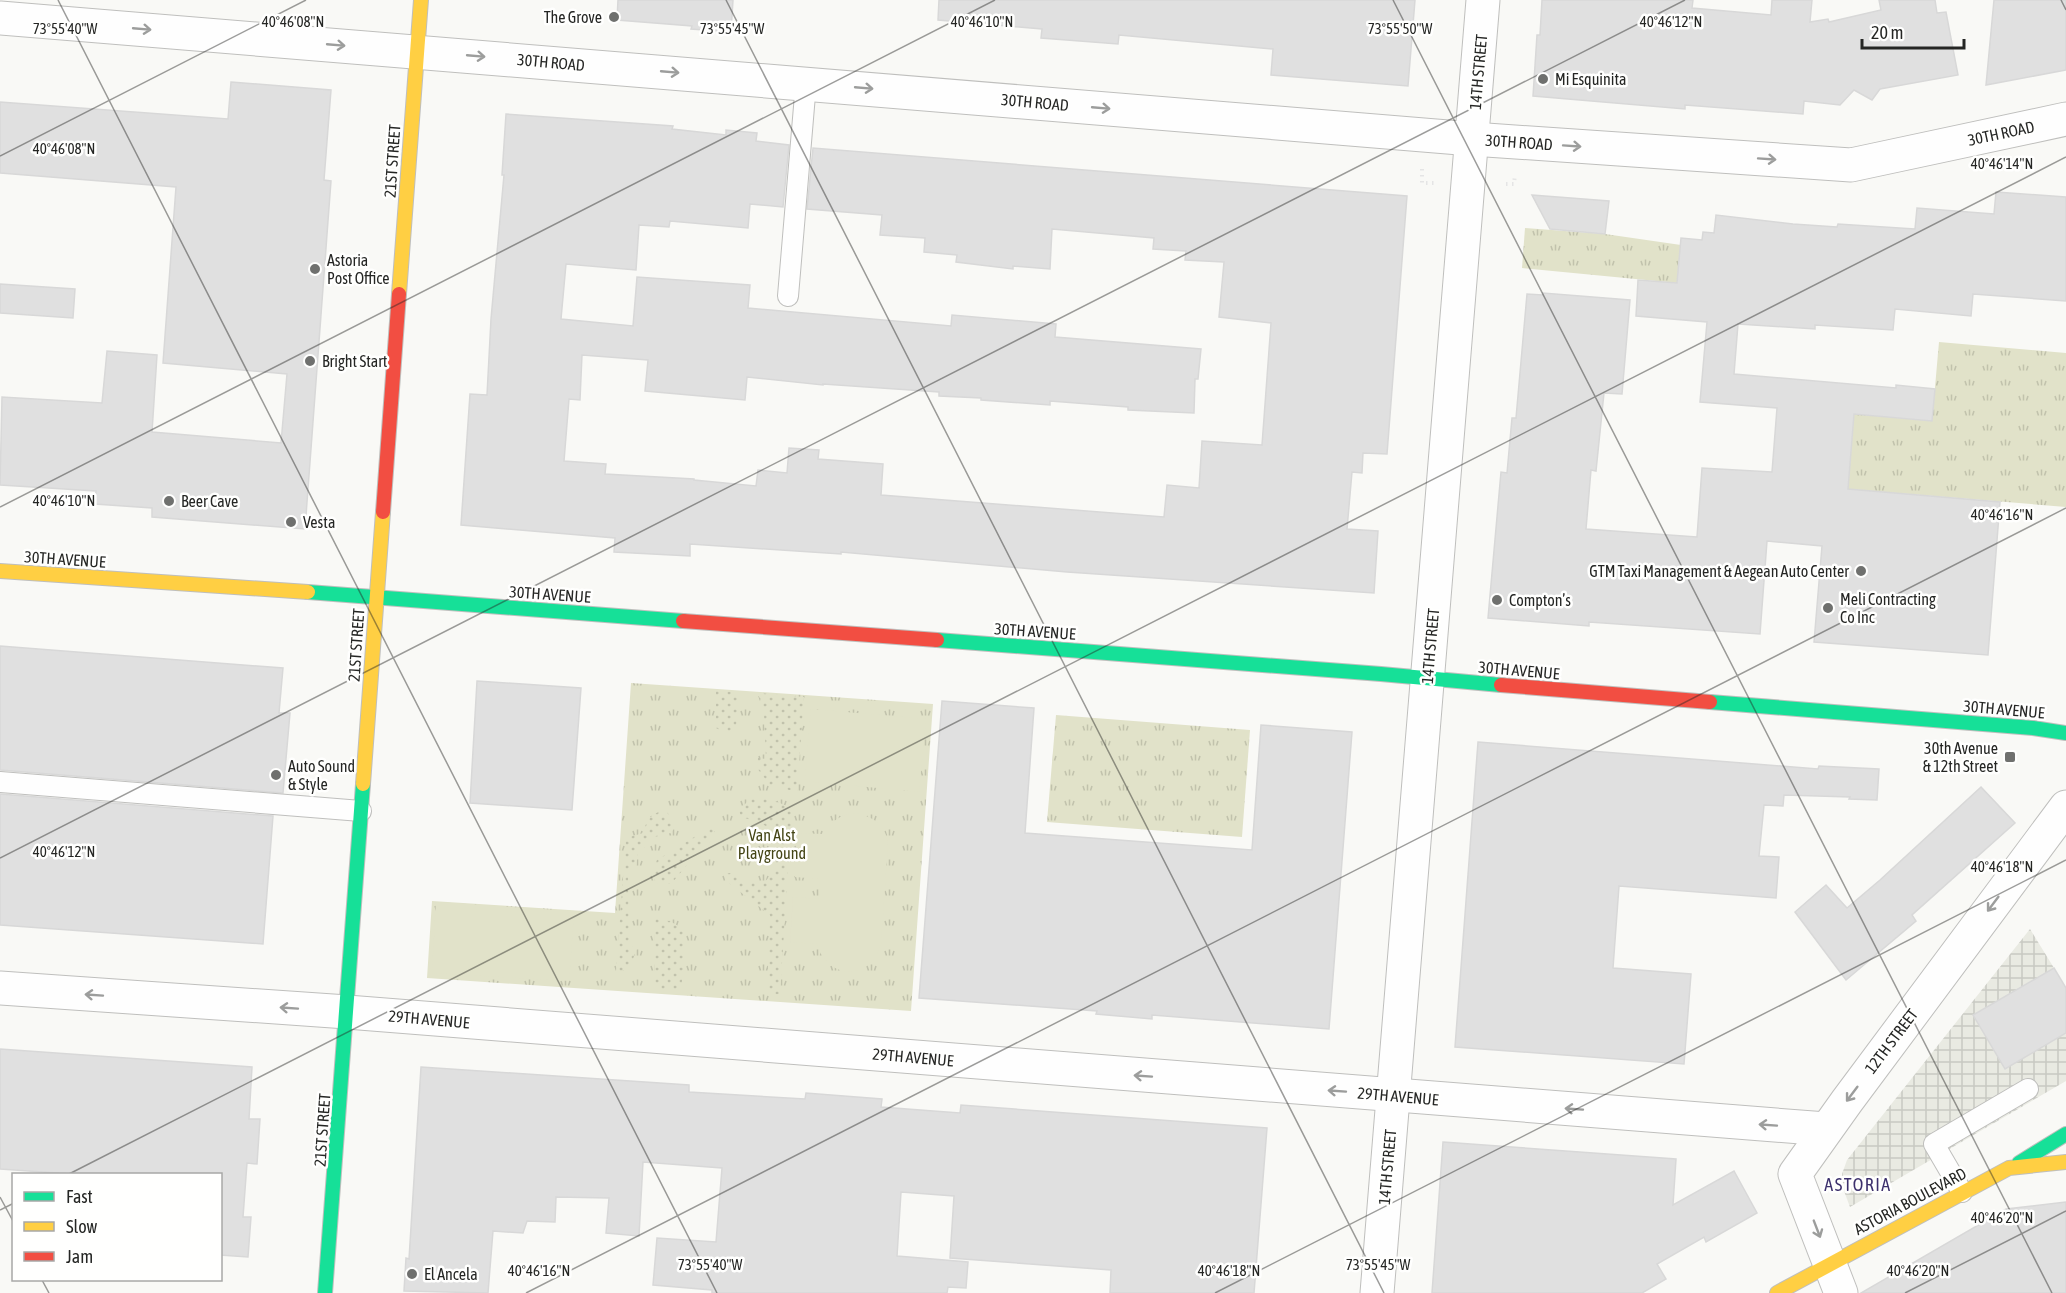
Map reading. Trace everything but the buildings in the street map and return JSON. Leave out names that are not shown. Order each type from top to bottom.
[{"type":"street","name":"21ST STREET","points":[[325,1293],[421,0]]},
{"type":"street","name":"14TH STREET","points":[[1377,1293],[1484,0]]},
{"type":"street","name":"30TH ROAD","points":[[0,18],[1472,139],[1851,165],[2066,119]]},
{"type":"street","name":"30TH AVENUE","points":[[0,571],[376,597],[1428,677],[1484,684],[2033,728],[2066,733]]},
{"type":"street","name":"12TH STREET","points":[[1841,1293],[1796,1174],[1826,1129],[2066,807]]},
{"type":"street","name":"29TH AVENUE","points":[[0,988],[347,1012],[1826,1129]]},
{"type":"street","points":[[2009,1168],[2066,1134]]},
{"type":"street","name":"ASTORIA BOULEVARD","points":[[1778,1293],[2009,1168],[2066,1162]]},
{"type":"lane","points":[[788,296],[806,83]]},
{"type":"lane","points":[[0,782],[361,811]]},
{"type":"lane","points":[[1962,1192],[1934,1144],[2028,1089]]},
{"type":"path","points":[[1422,165],[1422,183],[1435,183]]},
{"type":"path","points":[[1506,184],[1514,184]]},
{"type":"shaded area","points":[[2030,929],[2054,968],[1974,1015],[2066,1033],[2066,1081],[1850,1207],[1844,1191],[1842,1174],[1847,1160]]},
{"type":"green space","points":[[1525,228],[1605,234],[1681,245],[1677,283],[1522,268]]},
{"type":"green space","points":[[1939,342],[2066,353],[2066,507],[1848,489],[1854,414],[1932,421]]},
{"type":"green space","name":"Van Alst Playground","points":[[631,683],[933,704],[911,1011],[427,978],[432,901],[615,913]]},
{"type":"green space","points":[[716,691],[738,692],[736,732],[728,734],[716,728]]},
{"type":"green space","points":[[758,693],[804,697],[797,792],[770,785],[757,768],[758,758],[766,759],[764,713]]},
{"type":"green space","points":[[811,709],[926,719],[919,792],[805,781]]},
{"type":"green space","points":[[1056,715],[1250,730],[1242,837],[1047,822]]},
{"type":"green space","points":[[750,799],[770,799],[792,808],[780,994],[767,995],[770,915],[725,880],[725,874],[730,873],[743,881],[764,883],[776,865],[778,853],[774,831],[759,822],[741,817],[739,810]]},
{"type":"green space","points":[[667,810],[676,825],[671,833],[650,838],[648,846],[638,850],[636,869],[628,870],[629,946],[637,948],[630,967],[616,971],[626,838],[643,833],[651,817],[657,812]]},
{"type":"green space","points":[[854,813],[867,816],[877,822],[887,837],[888,844],[881,944],[876,956],[868,965],[859,970],[849,971],[839,970],[830,964],[822,956],[817,944],[790,942],[793,897],[819,899],[820,879],[795,877],[799,833],[824,834],[836,819]]},
{"type":"green space","points":[[712,826],[716,835],[706,846],[687,859],[687,865],[671,884],[656,883],[652,873],[657,860]]},
{"type":"green space","points":[[436,902],[574,911],[569,981],[432,973]]},
{"type":"green space","points":[[657,918],[676,925],[684,934],[685,953],[681,991],[655,990],[654,922]]},
{"type":"traffic: fast","points":[[308,592],[683,621]]},
{"type":"traffic: fast","points":[[937,640],[1501,685]]},
{"type":"traffic: fast","points":[[1710,702],[2033,728],[2066,733]]},
{"type":"traffic: fast","points":[[325,1293],[363,784]]},
{"type":"traffic: fast","points":[[2019,1163],[2066,1134]]},
{"type":"traffic: slow","points":[[399,294],[421,0]]},
{"type":"traffic: slow","points":[[363,784],[383,512]]},
{"type":"traffic: slow","points":[[0,571],[308,592]]},
{"type":"traffic: slow","points":[[1777,1293],[2009,1168],[2066,1162]]},
{"type":"traffic: jam","points":[[383,512],[399,294]]},
{"type":"traffic: jam","points":[[683,621],[937,640]]},
{"type":"traffic: jam","points":[[1501,685],[1710,702]]},
{"type":"place","name":"The Grove","points":[[614,17]]},
{"type":"place","name":"Mi Esquinita","points":[[1543,79]]},
{"type":"place","name":"Astoria Post Office","points":[[315,269]]},
{"type":"place","name":"Bright Start","points":[[310,361]]},
{"type":"place","name":"Beer Cave","points":[[169,501]]},
{"type":"place","name":"Vesta","points":[[291,522]]},
{"type":"place","name":"GTM Taxi Management & Aegean Auto Center","points":[[1861,571]]},
{"type":"place","name":"Compton’s","points":[[1497,600]]},
{"type":"place","name":"Meli Contracting Co Inc","points":[[1828,608]]},
{"type":"place","name":"30th Avenue & 12th Street","points":[[2010,757]]},
{"type":"place","name":"Auto Sound & Style","points":[[276,775]]},
{"type":"place","name":"El Ancela","points":[[412,1274]]},
{"type":"district","name":"ASTORIA","points":[[1858,1185]]}]
